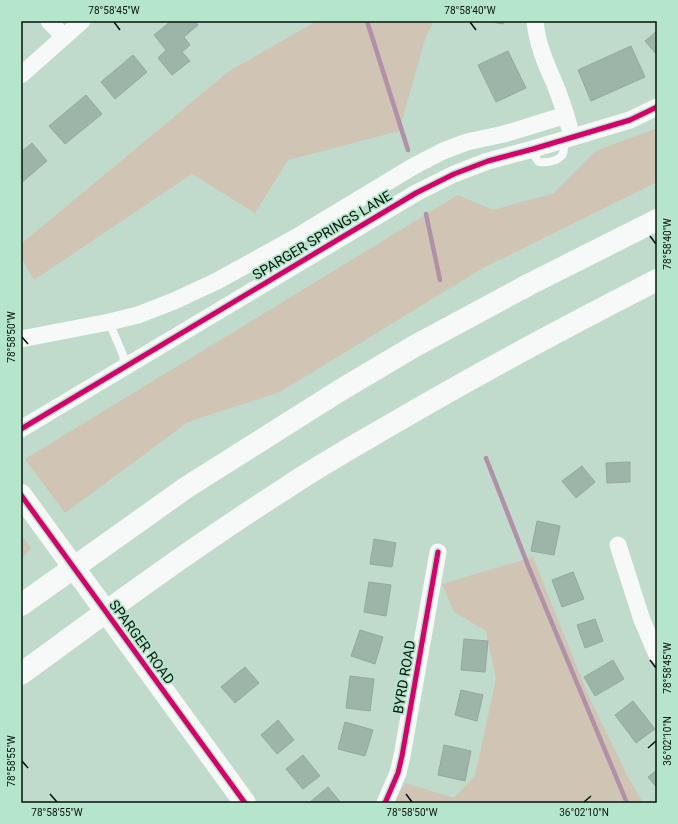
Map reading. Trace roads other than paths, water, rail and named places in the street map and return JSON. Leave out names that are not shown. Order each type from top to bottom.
[{"type":"main road","points":[[21,605],[188,487],[339,391],[413,347],[530,284],[657,220]]},
{"type":"main road","points":[[21,674],[147,582],[286,488],[499,362],[657,280]]},
{"type":"main road","name":"SPARGER ROAD","points":[[21,495],[245,803]]},
{"type":"street","points":[[49,21],[64,37]]},
{"type":"street","points":[[21,75],[82,21]]},
{"type":"street","points":[[535,21],[536,36],[543,60],[554,83],[566,116],[568,139]]},
{"type":"street","name":"SPARGER SPRINGS LANE","points":[[21,429],[416,193],[454,174],[488,161],[533,150],[630,120],[657,107]]},
{"type":"street","name":"SPARGER SPRINGS LANE","points":[[21,339],[138,315],[174,301],[217,281],[293,239],[414,166],[443,151],[467,142],[504,134],[566,116]]},
{"type":"street","points":[[618,545],[642,620],[657,655]]},
{"type":"street","name":"BYRD ROAD","points":[[385,803],[398,773],[402,756],[438,552]]},
{"type":"lane","points":[[109,322],[123,355],[125,367]]},
{"type":"waterway","points":[[367,21],[408,150]]},
{"type":"waterway","points":[[426,214],[440,280]]},
{"type":"waterway","points":[[486,458],[529,568],[627,803]]}]
